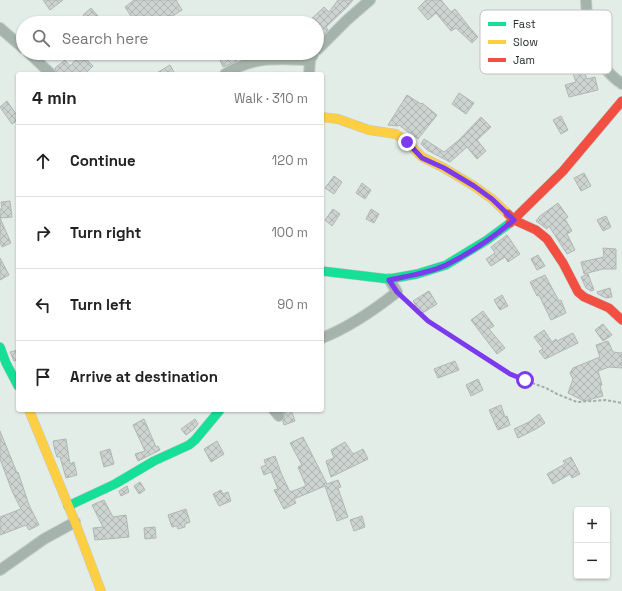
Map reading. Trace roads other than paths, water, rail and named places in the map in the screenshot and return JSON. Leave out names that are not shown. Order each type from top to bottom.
[{"type":"street","points":[[324,43],[370,0]]},
{"type":"street","points":[[586,0],[587,10]]},
{"type":"street","points":[[0,28],[16,42]]},
{"type":"street","points":[[36,60],[48,72]]},
{"type":"street","points":[[228,72],[243,64],[264,60]]},
{"type":"street","points":[[309,72],[311,60]]},
{"type":"street","points":[[612,74],[622,84]]},
{"type":"street","points":[[324,271],[389,280],[417,274],[446,265],[487,240],[514,220],[563,171],[622,101]]},
{"type":"street","points":[[324,117],[338,119],[369,130],[396,134],[407,142],[422,158],[444,168],[474,186],[492,199],[514,220],[536,230],[546,239],[563,263],[578,292],[584,297],[609,308],[622,320]]},
{"type":"street","points":[[324,337],[353,324],[373,311],[397,292],[389,280]]},
{"type":"street","points":[[0,347],[16,382]]},
{"type":"street","points":[[30,412],[75,522],[101,591]]},
{"type":"street","points":[[68,506],[115,484],[154,461],[189,445],[218,412]]},
{"type":"street","points":[[0,570],[44,540],[75,522]]}]
